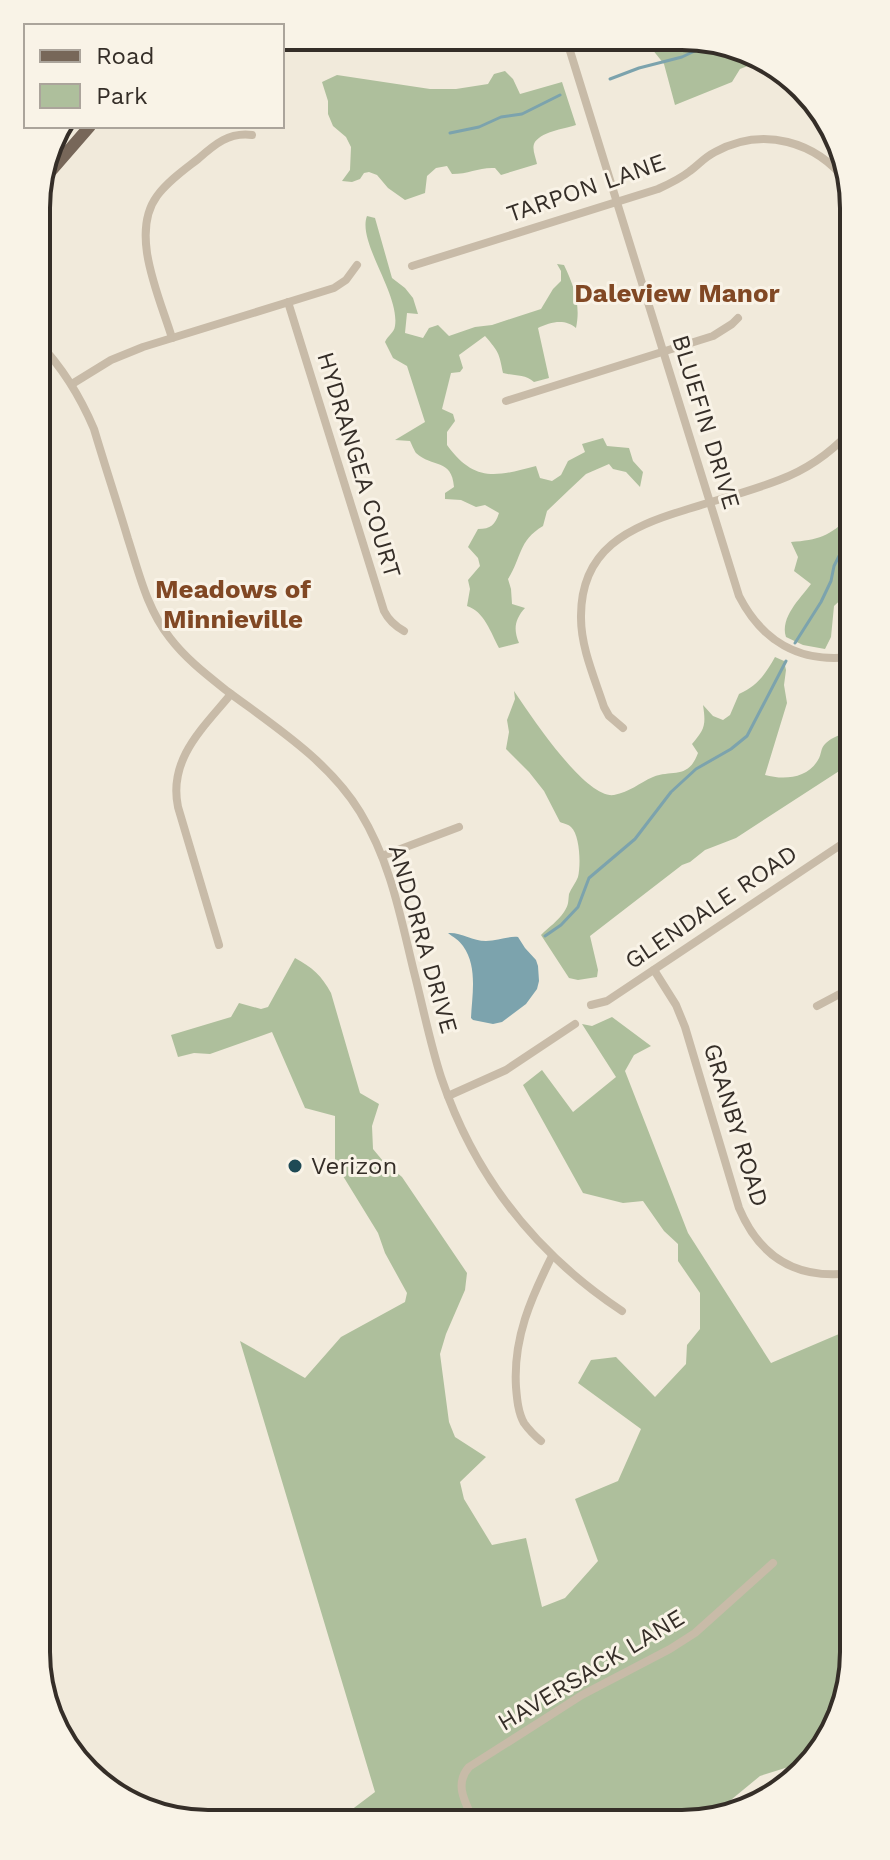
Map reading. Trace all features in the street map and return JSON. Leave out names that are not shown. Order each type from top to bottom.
[{"type":"main road","points":[[56,165],[88,128]]},
{"type":"street","name":"BLUEFIN DRIVE","points":[[570,50],[739,596],[757,625],[774,641],[799,653],[840,657]]},
{"type":"street","points":[[172,338],[147,258],[145,231],[151,205],[174,178],[219,141],[234,135],[252,135]]},
{"type":"street","name":"TARPON LANE","points":[[412,266],[658,189],[674,182],[717,151],[739,143],[773,140],[802,145],[835,168]]},
{"type":"street","points":[[72,384],[127,353],[339,285],[357,265]]},
{"type":"street","name":"HYDRANGEA COURT","points":[[288,302],[384,611],[395,626],[404,631]]},
{"type":"street","points":[[506,401],[713,336],[738,318]]},
{"type":"street","name":"ANDORRA DRIVE","points":[[50,355],[72,384],[94,429],[142,585],[164,631],[210,678],[293,741],[335,779],[359,810],[391,879],[448,1096],[486,1173],[524,1226],[552,1256],[582,1284],[622,1311]]},
{"type":"street","points":[[623,728],[604,707],[585,645],[581,618],[586,585],[599,558],[620,537],[651,521],[799,472],[840,442]]},
{"type":"street","points":[[219,945],[178,807],[175,785],[183,758],[231,694]]},
{"type":"street","points":[[382,856],[459,827]]},
{"type":"street","name":"GLENDALE ROAD","points":[[591,1005],[607,1001],[840,845]]},
{"type":"street","name":"GRANBY ROAD","points":[[654,970],[676,1005],[685,1027],[739,1208],[751,1232],[763,1247],[789,1266],[817,1274],[840,1273]]},
{"type":"street","points":[[817,1006],[840,994]]},
{"type":"street","points":[[448,1096],[499,1074],[575,1024]]},
{"type":"street","points":[[541,1441],[523,1421],[515,1371],[519,1334],[526,1311],[552,1256]]},
{"type":"street","name":"HAVERSACK LANE","points":[[469,1810],[461,1787],[461,1779],[469,1767],[582,1695],[695,1633],[773,1563]]},
{"type":"green space","points":[[653,50],[703,51],[750,65],[740,69],[732,82],[675,105],[664,64]]},
{"type":"green space","points":[[505,71],[520,94],[562,82],[576,125],[537,140],[533,149],[537,164],[501,175],[495,168],[452,174],[447,166],[436,168],[427,176],[425,193],[405,200],[377,175],[369,172],[352,182],[342,181],[350,170],[351,147],[346,137],[333,126],[322,82],[337,75],[430,89],[456,89],[488,84],[494,74]]},
{"type":"green space","points":[[367,216],[375,218],[392,278],[413,298],[418,314],[407,313],[405,333],[423,338],[429,328],[438,325],[449,336],[541,309],[561,281],[557,264],[564,265],[571,280],[577,303],[576,328],[557,322],[538,328],[549,378],[534,382],[523,376],[503,373],[498,353],[485,336],[459,355],[463,368],[460,372],[451,373],[442,409],[453,414],[455,421],[447,432],[447,445],[457,457],[476,471],[486,474],[509,473],[536,466],[540,478],[552,481],[561,475],[568,461],[585,452],[582,444],[603,438],[607,446],[629,448],[633,461],[643,472],[640,487],[626,472],[613,469],[609,464],[586,474],[547,511],[543,526],[525,544],[508,579],[512,604],[525,608],[516,624],[519,643],[499,648],[482,618],[467,606],[468,580],[480,566],[478,558],[468,547],[478,529],[492,526],[499,513],[485,505],[476,507],[461,500],[445,499],[445,493],[454,487],[445,467],[422,458],[410,441],[395,440],[425,422],[407,366],[393,358],[385,342],[394,328],[395,313],[368,240]]},
{"type":"green space","points":[[840,525],[840,600],[834,606],[831,637],[825,649],[803,645],[786,637],[785,630],[792,609],[811,584],[794,571],[798,557],[791,542],[823,536]]},
{"type":"green space","points":[[775,657],[784,661],[787,703],[765,775],[787,777],[808,771],[828,741],[840,735],[840,770],[736,838],[705,850],[682,865],[590,936],[597,977],[569,978],[541,935],[567,907],[579,872],[578,843],[571,827],[560,822],[544,791],[506,749],[509,732],[507,720],[515,699],[514,691],[574,770],[602,793],[614,795],[653,777],[690,767],[698,753],[692,744],[704,726],[703,705],[713,716],[723,720],[730,715],[739,694],[751,687]]},
{"type":"green space","points":[[295,958],[316,972],[328,987],[360,1093],[379,1104],[372,1126],[373,1149],[402,1177],[467,1273],[465,1290],[440,1354],[449,1422],[455,1437],[486,1457],[460,1482],[464,1499],[492,1545],[526,1538],[542,1607],[565,1598],[598,1561],[575,1499],[618,1481],[641,1429],[578,1383],[591,1360],[616,1357],[655,1397],[686,1364],[687,1345],[700,1329],[700,1293],[678,1261],[678,1244],[664,1231],[643,1201],[623,1203],[583,1193],[523,1085],[542,1070],[573,1112],[616,1077],[582,1024],[592,1026],[612,1017],[651,1046],[634,1055],[625,1071],[688,1233],[771,1363],[840,1334],[839,1673],[824,1722],[791,1766],[760,1776],[726,1804],[703,1809],[351,1810],[375,1792],[240,1341],[305,1378],[341,1337],[405,1302],[407,1293],[385,1253],[378,1233],[335,1163],[335,1116],[305,1108],[272,1032],[210,1054],[194,1053],[178,1057],[171,1035],[231,1017],[239,1003],[261,1009],[268,1007]]},
{"type":"water","points":[[448,933],[486,941],[518,937],[538,966],[537,989],[526,1004],[502,1022],[493,1024],[473,1020],[471,963],[461,944]]},
{"type":"waterway","points":[[610,79],[695,51]]},
{"type":"waterway","points":[[450,133],[479,127],[501,117],[522,114],[560,95]]},
{"type":"waterway","points":[[795,643],[821,602],[840,555]]},
{"type":"waterway","points":[[545,936],[578,907],[589,878],[635,839],[671,792],[696,769],[747,736],[786,661]]},
{"type":"place","name":"Verizon","points":[[295,1166]]},
{"type":"district","name":"Daleview Manor","points":[[677,293]]},
{"type":"district","name":"Meadows of Minnieville","points":[[233,604]]}]
